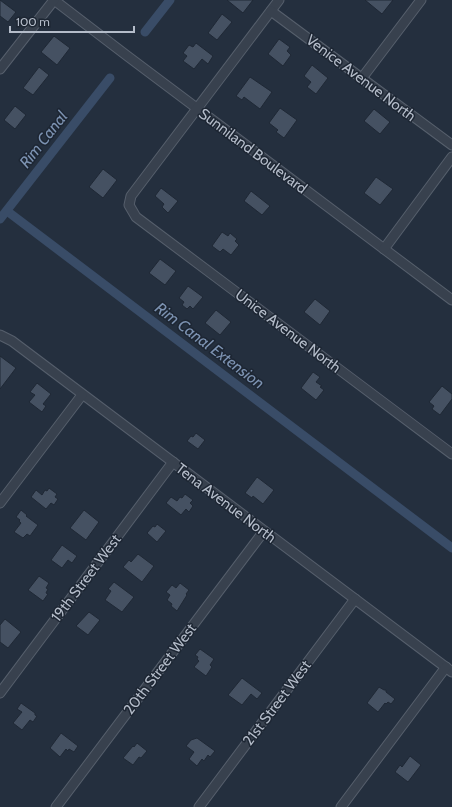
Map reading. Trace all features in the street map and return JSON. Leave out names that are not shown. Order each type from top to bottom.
[{"type":"street","points":[[0,68],[54,0]]},
{"type":"street","name":"Sunniland Boulevard","points":[[54,0],[89,28],[452,300]]},
{"type":"street","points":[[197,109],[279,0]]},
{"type":"street","points":[[362,78],[421,0]]},
{"type":"street","name":"Venice Avenue North","points":[[271,11],[452,146]]},
{"type":"street","name":"Unice Avenue North","points":[[197,109],[131,196],[129,205],[136,217],[452,454]]},
{"type":"street","points":[[384,249],[452,158]]},
{"type":"street","name":"Tena Avenue North","points":[[0,335],[12,341],[449,669]]},
{"type":"street","points":[[0,504],[82,394]]},
{"type":"street","name":"19th Street West","points":[[0,693],[173,462]]},
{"type":"street","name":"20th Street West","points":[[56,807],[264,531]]},
{"type":"street","name":"21st Street West","points":[[199,807],[355,599]]},
{"type":"street","points":[[341,807],[449,669]]},
{"type":"building","points":[[0,0],[16,12],[8,22],[0,16]]},
{"type":"building","points":[[227,0],[253,0],[243,13]]},
{"type":"building","points":[[365,0],[393,0],[382,14]]},
{"type":"building","points":[[222,14],[232,22],[217,40],[208,33]]},
{"type":"building","points":[[54,36],[70,48],[57,65],[41,52]]},
{"type":"building","points":[[279,39],[290,47],[287,51],[291,55],[283,66],[268,54]]},
{"type":"building","points":[[196,43],[213,56],[208,64],[202,59],[194,69],[183,61],[187,56],[183,53],[189,45],[193,47]]},
{"type":"building","points":[[312,65],[328,78],[316,94],[307,87],[311,82],[304,76]]},
{"type":"building","points":[[39,67],[49,75],[33,95],[23,88]]},
{"type":"building","points":[[250,77],[272,92],[260,109],[244,97],[242,100],[236,96]]},
{"type":"building","points":[[15,106],[26,115],[15,129],[4,120]]},
{"type":"building","points":[[280,108],[297,120],[284,138],[276,132],[278,130],[269,123]]},
{"type":"building","points":[[374,109],[390,122],[380,134],[364,121]]},
{"type":"building","points":[[103,169],[117,180],[103,198],[89,187]]},
{"type":"building","points":[[376,177],[393,189],[380,205],[364,193]]},
{"type":"building","points":[[161,188],[178,201],[168,213],[162,207],[164,204],[155,196]]},
{"type":"building","points":[[251,191],[270,206],[262,215],[244,201]]},
{"type":"building","points":[[222,232],[228,236],[230,233],[237,239],[235,241],[239,245],[231,255],[223,249],[220,252],[212,246]]},
{"type":"building","points":[[160,259],[176,271],[165,285],[149,273]]},
{"type":"building","points":[[188,286],[203,297],[193,309],[190,306],[187,309],[182,305],[184,302],[179,298]]},
{"type":"building","points":[[315,299],[330,311],[320,325],[304,312]]},
{"type":"building","points":[[216,310],[231,322],[220,335],[205,323]]},
{"type":"building","points":[[0,356],[16,368],[0,389]]},
{"type":"building","points":[[313,372],[320,377],[316,382],[322,386],[320,387],[324,390],[316,400],[301,388]]},
{"type":"building","points":[[37,383],[51,394],[43,404],[46,406],[42,412],[29,402],[35,395],[30,392]]},
{"type":"building","points":[[442,386],[452,394],[452,399],[440,415],[432,409],[434,406],[429,402]]},
{"type":"building","points":[[196,433],[205,440],[198,449],[187,441]]},
{"type":"building","points":[[257,477],[274,490],[263,504],[253,496],[252,498],[245,493]]},
{"type":"building","points":[[49,488],[57,494],[55,497],[58,499],[54,505],[51,503],[46,509],[31,497],[36,490],[42,495],[45,490],[47,491]]},
{"type":"building","points":[[185,494],[193,500],[190,503],[193,506],[189,512],[186,509],[181,515],[166,503],[171,497],[177,501]]},
{"type":"building","points":[[21,510],[38,525],[30,536],[27,534],[23,538],[14,532],[21,523],[16,517]]},
{"type":"building","points":[[84,510],[99,522],[86,540],[70,528]]},
{"type":"building","points":[[157,524],[166,531],[157,542],[147,533]]},
{"type":"building","points":[[62,545],[77,556],[72,563],[68,560],[62,568],[51,560]]},
{"type":"building","points":[[138,554],[154,566],[142,582],[123,567],[129,560],[131,562]]},
{"type":"building","points":[[39,576],[49,583],[46,588],[48,589],[46,593],[48,594],[43,601],[28,590]]},
{"type":"building","points":[[114,582],[134,597],[122,612],[105,600],[111,591],[108,589]]},
{"type":"building","points":[[180,583],[189,590],[177,611],[167,600],[170,595],[166,592],[172,585],[176,588]]},
{"type":"building","points":[[89,612],[100,620],[88,635],[76,626]]},
{"type":"building","points":[[5,619],[21,632],[8,648],[0,642],[0,625]]},
{"type":"building","points":[[200,649],[214,659],[210,665],[212,667],[206,676],[194,667],[199,661],[197,659],[198,657],[195,655]]},
{"type":"building","points":[[242,678],[262,693],[257,699],[251,694],[242,705],[228,695]]},
{"type":"building","points":[[379,687],[386,690],[386,692],[395,699],[391,704],[388,702],[386,704],[385,703],[378,712],[367,703]]},
{"type":"building","points":[[21,703],[37,716],[33,722],[30,720],[22,730],[13,723],[22,712],[17,709]]},
{"type":"building","points":[[61,733],[78,746],[74,752],[66,749],[60,757],[50,748]]},
{"type":"building","points":[[197,738],[215,751],[210,757],[208,755],[204,761],[202,759],[197,766],[189,759],[194,752],[186,746],[191,740]]},
{"type":"building","points":[[137,743],[147,751],[141,758],[139,757],[133,765],[123,758]]},
{"type":"building","points":[[410,756],[421,765],[408,782],[395,772],[400,765],[402,767]]},
{"type":"waterway","name":"Rim Canal","points":[[145,32],[170,0]]},
{"type":"waterway","name":"Rim Canal","points":[[0,219],[110,78]]},
{"type":"waterway","name":"Rim Canal Extension","points":[[7,211],[452,548]]}]
